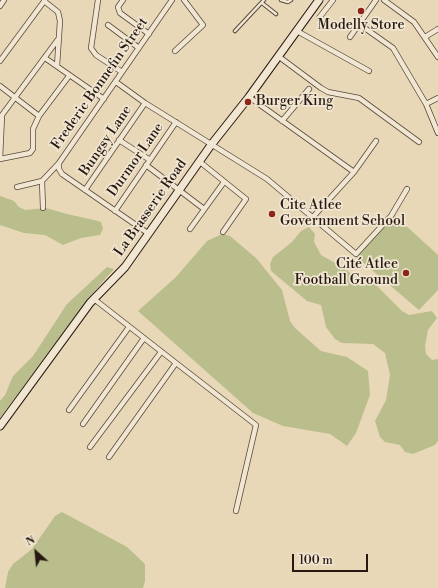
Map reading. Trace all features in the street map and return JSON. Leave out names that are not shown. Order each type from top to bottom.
[{"type":"main road","name":"La Brasserie Road","points":[[0,426],[94,299],[125,267],[211,146],[297,31],[317,1]]},
{"type":"street","points":[[0,6],[4,0]]},
{"type":"street","points":[[0,61],[45,0],[58,12],[59,38],[56,66]]},
{"type":"street","points":[[98,0],[91,48],[96,55],[122,72]]},
{"type":"street","points":[[123,0],[118,7],[120,13],[148,34]]},
{"type":"street","name":"Frederic Bonnefin Street","points":[[148,234],[62,174],[59,169],[59,164],[172,0]]},
{"type":"street","points":[[175,51],[203,25],[184,0]]},
{"type":"street","points":[[319,18],[333,0]]},
{"type":"street","points":[[350,36],[376,0]]},
{"type":"street","points":[[384,0],[414,22],[438,57]]},
{"type":"street","points":[[359,24],[393,48],[426,104],[438,133]]},
{"type":"street","points":[[108,25],[139,48]]},
{"type":"street","points":[[425,37],[438,29]]},
{"type":"street","points":[[297,31],[369,71]]},
{"type":"street","points":[[59,38],[2,115],[0,159],[30,153],[33,149],[33,128],[39,116],[69,76]]},
{"type":"street","points":[[278,56],[328,92],[359,98],[419,142]]},
{"type":"street","points":[[45,58],[104,99]]},
{"type":"street","points":[[116,82],[145,103],[211,146],[267,179],[357,254],[391,216],[407,189]]},
{"type":"street","points":[[0,86],[39,116]]},
{"type":"street","points":[[282,121],[309,89]]},
{"type":"street","points":[[249,97],[354,172]]},
{"type":"street","points":[[426,104],[438,98]]},
{"type":"street","name":"Bungsy Lane","points":[[85,190],[145,103]]},
{"type":"street","name":"Durmor Lane","points":[[115,211],[176,122]]},
{"type":"street","points":[[119,140],[150,160]]},
{"type":"street","points":[[312,218],[354,172],[376,141]]},
{"type":"street","points":[[200,162],[246,199],[223,232]]},
{"type":"street","points":[[17,187],[42,181],[59,164]]},
{"type":"street","points":[[146,165],[204,209]]},
{"type":"street","points":[[42,181],[43,208]]},
{"type":"street","points":[[190,229],[224,182]]},
{"type":"street","points":[[94,299],[256,425],[236,511]]},
{"type":"street","points":[[69,410],[129,327]]},
{"type":"street","points":[[83,424],[144,338]]},
{"type":"street","points":[[90,447],[161,352]]},
{"type":"street","points":[[109,457],[176,363]]},
{"type":"lane","points":[[235,31],[264,0]]},
{"type":"lane","points":[[281,0],[288,2],[291,0]]},
{"type":"lane","points":[[262,3],[276,14]]},
{"type":"green space","points":[[0,196],[14,201],[19,207],[25,210],[46,208],[101,222],[103,229],[100,235],[81,238],[63,245],[45,235],[24,233],[0,225]]},
{"type":"green space","name":"Cité Atlee Football Ground","points":[[393,214],[438,255],[438,290],[419,310],[353,254]]},
{"type":"green space","points":[[309,227],[315,234],[314,242],[321,255],[344,268],[356,278],[373,282],[402,311],[409,315],[432,311],[437,318],[428,330],[425,346],[426,354],[432,360],[438,359],[438,441],[435,445],[413,454],[405,452],[400,445],[385,442],[380,437],[375,421],[386,400],[390,375],[385,353],[373,344],[342,343],[335,339],[326,327],[321,305],[307,301],[271,271],[270,264],[273,257],[292,242],[301,231]]},
{"type":"green space","points":[[222,234],[230,236],[256,258],[282,290],[290,321],[295,328],[321,351],[347,357],[368,371],[370,395],[356,433],[347,446],[330,434],[283,426],[253,413],[138,311],[176,277],[207,241]]},
{"type":"green space","points":[[107,267],[114,269],[91,295],[0,418],[0,401],[5,395],[13,376],[33,356],[67,304]]},
{"type":"green space","points":[[62,512],[127,547],[145,564],[145,581],[143,588],[5,588],[8,572],[13,564],[32,549],[55,516]]},
{"type":"place","name":"Modelly Store","points":[[361,11]]},
{"type":"place","name":"Burger King","points":[[248,102]]},
{"type":"place","name":"Cite Atlee Government School","points":[[272,214]]},
{"type":"place","name":"Cité Atlee Football Ground","points":[[406,273]]}]
